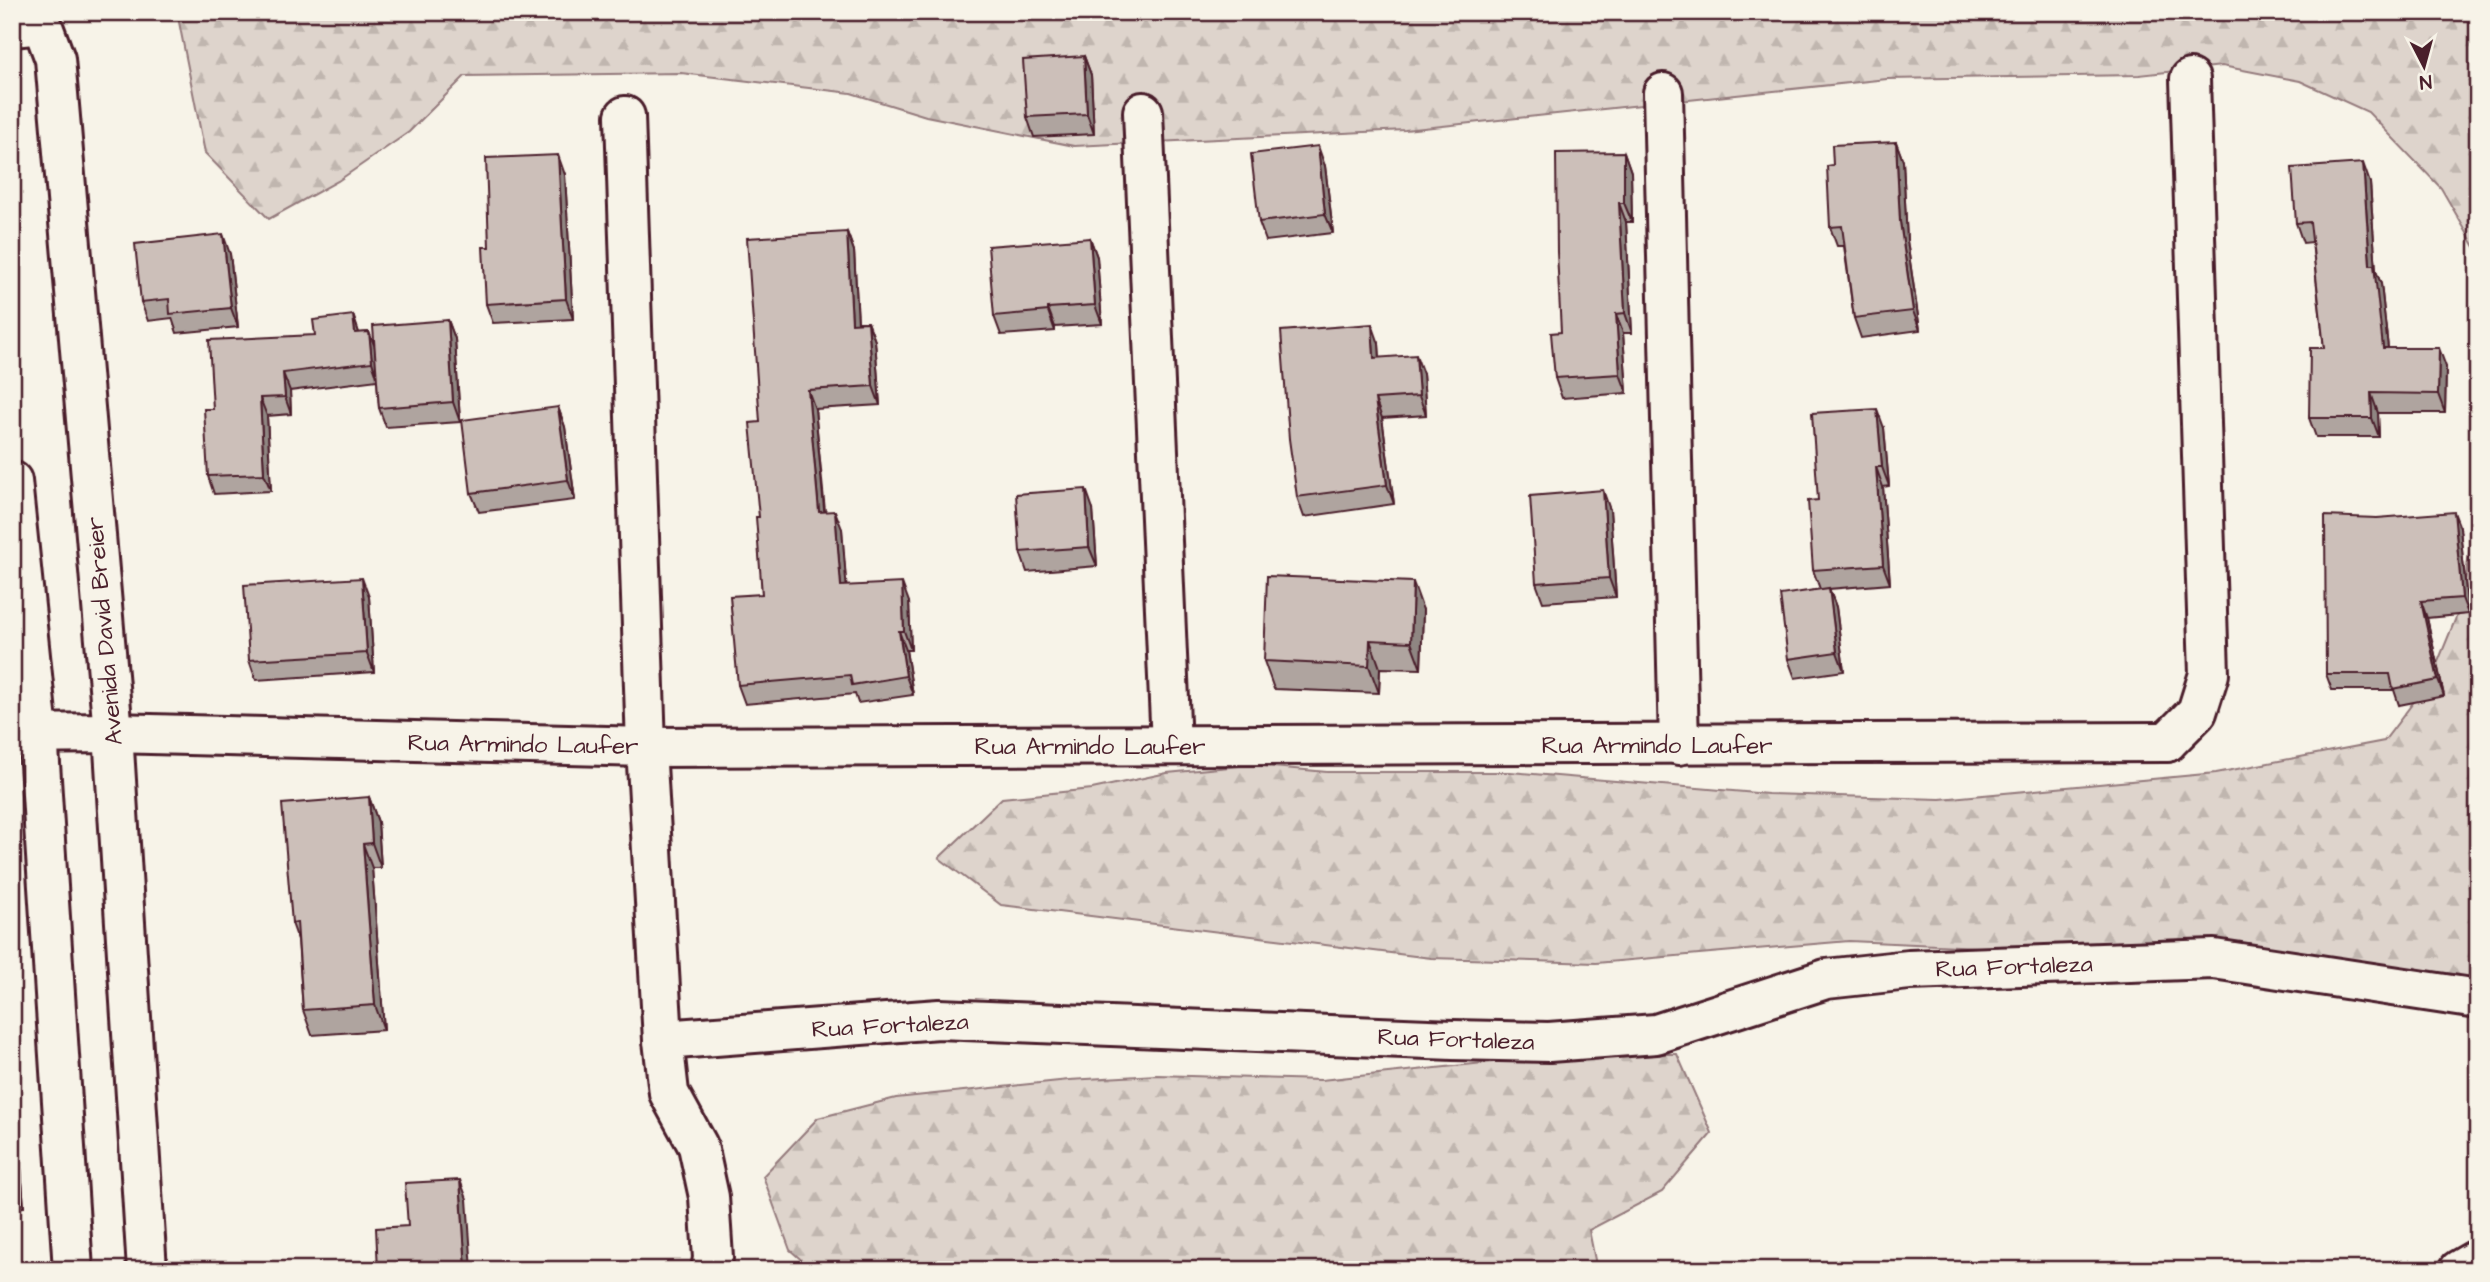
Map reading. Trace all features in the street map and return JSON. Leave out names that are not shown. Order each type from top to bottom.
[{"type":"street","name":"Avenida David Breier","points":[[12,27],[42,24],[55,59],[113,733],[147,1270]]},
{"type":"street","name":"Rua Armindo Laufer","points":[[25,733],[646,747],[2167,742],[2197,712],[2209,674],[2190,79]]},
{"type":"street","points":[[1663,93],[1679,745]]},
{"type":"street","points":[[1143,111],[1171,745]]},
{"type":"street","points":[[625,116],[646,747],[663,1040],[669,1093],[698,1146],[709,1197],[713,1258],[711,1270]]},
{"type":"street","points":[[12,481],[25,733],[73,1270]]},
{"type":"street","name":"Rua Fortaleza","points":[[663,1040],[939,1019],[1549,1042],[1656,1034],[1826,979],[1909,970],[2214,959],[2478,999]]},
{"type":"street","points":[[2459,1270],[2478,1259]]},
{"type":"green space","points":[[177,12],[2478,12],[2478,252],[2441,188],[2368,112],[2300,81],[2222,66],[2139,75],[1887,79],[1405,130],[1074,146],[926,116],[851,93],[681,73],[465,76],[409,132],[338,181],[269,219],[205,153]]},
{"type":"green space","points":[[2478,489],[2478,984],[2086,943],[2002,948],[1849,941],[1596,963],[1431,958],[1001,905],[939,858],[1002,798],[1092,789],[1167,773],[1250,765],[1327,772],[1510,772],[1768,794],[1940,799],[2216,773],[2384,741],[2431,679],[2462,603]]},
{"type":"green space","points":[[1570,1054],[1677,1054],[1712,1133],[1662,1192],[1589,1230],[1597,1270],[813,1270],[790,1250],[763,1176],[818,1118],[896,1098],[1069,1080],[1157,1075],[1321,1080]]},
{"type":"building","points":[[1084,56],[1087,114],[1027,117],[1023,60]]},
{"type":"building","points":[[1896,142],[1900,222],[1913,311],[1854,318],[1842,226],[1830,227],[1827,166],[1833,165],[1832,145]]},
{"type":"building","points":[[1318,146],[1325,214],[1259,222],[1251,154]]},
{"type":"building","points":[[1624,152],[1624,203],[1619,203],[1625,313],[1616,314],[1620,374],[1555,378],[1551,333],[1561,332],[1556,153]]},
{"type":"building","points":[[558,155],[566,299],[486,304],[483,247],[489,247],[486,158]]},
{"type":"building","points":[[2363,163],[2370,265],[2374,265],[2383,348],[2439,348],[2438,394],[2371,393],[2372,418],[2309,418],[2310,348],[2324,348],[2310,222],[2296,223],[2292,168]]},
{"type":"building","points":[[847,232],[852,323],[868,322],[873,386],[808,390],[819,512],[835,511],[841,586],[902,583],[904,631],[899,631],[906,676],[852,685],[850,675],[738,685],[730,596],[762,594],[756,517],[759,517],[750,423],[760,422],[747,238]]},
{"type":"building","points":[[223,234],[231,308],[170,314],[169,299],[141,302],[135,244]]},
{"type":"building","points":[[1090,238],[1095,305],[1048,308],[1048,311],[994,316],[988,246]]},
{"type":"building","points":[[353,315],[355,333],[369,332],[372,362],[283,373],[285,397],[260,398],[264,474],[208,476],[204,409],[213,409],[209,340],[315,335],[313,320]]},
{"type":"building","points":[[448,320],[453,402],[379,408],[373,326]]},
{"type":"building","points":[[1372,324],[1374,358],[1416,355],[1419,396],[1375,399],[1387,485],[1297,497],[1289,439],[1281,331]]},
{"type":"building","points":[[558,407],[568,480],[471,493],[462,420]]},
{"type":"building","points":[[1877,409],[1882,467],[1876,467],[1883,565],[1813,570],[1808,501],[1818,500],[1812,413]]},
{"type":"building","points":[[1086,489],[1089,547],[1020,552],[1016,494]]},
{"type":"building","points":[[1603,490],[1609,578],[1536,583],[1530,496]]},
{"type":"building","points":[[2454,512],[2462,598],[2421,601],[2438,680],[2393,689],[2390,674],[2326,674],[2325,516],[2377,518]]},
{"type":"building","points":[[1267,576],[1413,582],[1411,642],[1370,640],[1369,666],[1264,661]]},
{"type":"building","points":[[362,578],[367,653],[249,660],[244,585]]},
{"type":"building","points":[[1829,588],[1837,652],[1788,659],[1780,595]]},
{"type":"building","points":[[369,797],[372,843],[363,844],[375,1005],[303,1010],[297,922],[292,923],[282,804]]},
{"type":"building","points":[[12,1141],[15,1183],[12,1183]]},
{"type":"building","points":[[460,1180],[466,1270],[378,1270],[376,1228],[408,1226],[405,1183]]}]
